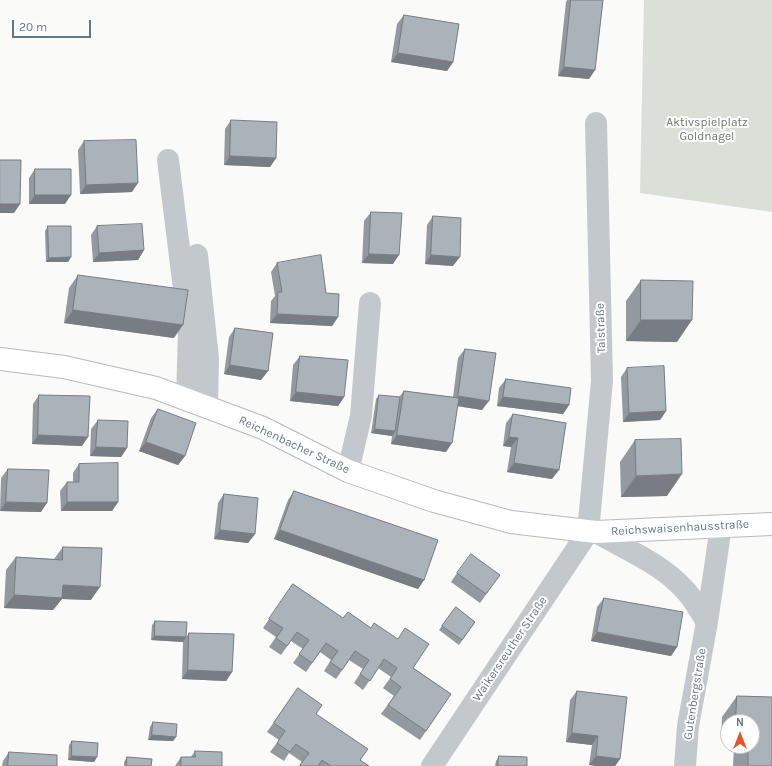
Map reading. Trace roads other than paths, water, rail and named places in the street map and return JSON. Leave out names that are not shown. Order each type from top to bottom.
[{"type":"main road","name":"Reichenbacher Straße","points":[[0,359],[64,367],[156,388],[263,428],[348,471],[434,501],[511,522],[592,532]]},
{"type":"main road","name":"Reichswaisenhausstraße","points":[[592,532],[772,524]]},
{"type":"street","name":"Talstraße","points":[[592,532],[602,381],[596,123]]},
{"type":"street","points":[[168,160],[197,404]]},
{"type":"street","points":[[197,255],[208,359],[197,404]]},
{"type":"street","points":[[348,471],[361,416],[370,303]]},
{"type":"street","name":"Gutenbergstraße","points":[[685,766],[688,726],[707,622],[721,526]]},
{"type":"street","points":[[592,532],[654,564],[671,576],[685,590],[707,622]]},
{"type":"street","name":"Waikersreuther Straße","points":[[432,766],[592,532]]},
{"type":"park label","name":"Aktivspielplatz Goldnagel","points":[[707,130]]}]
